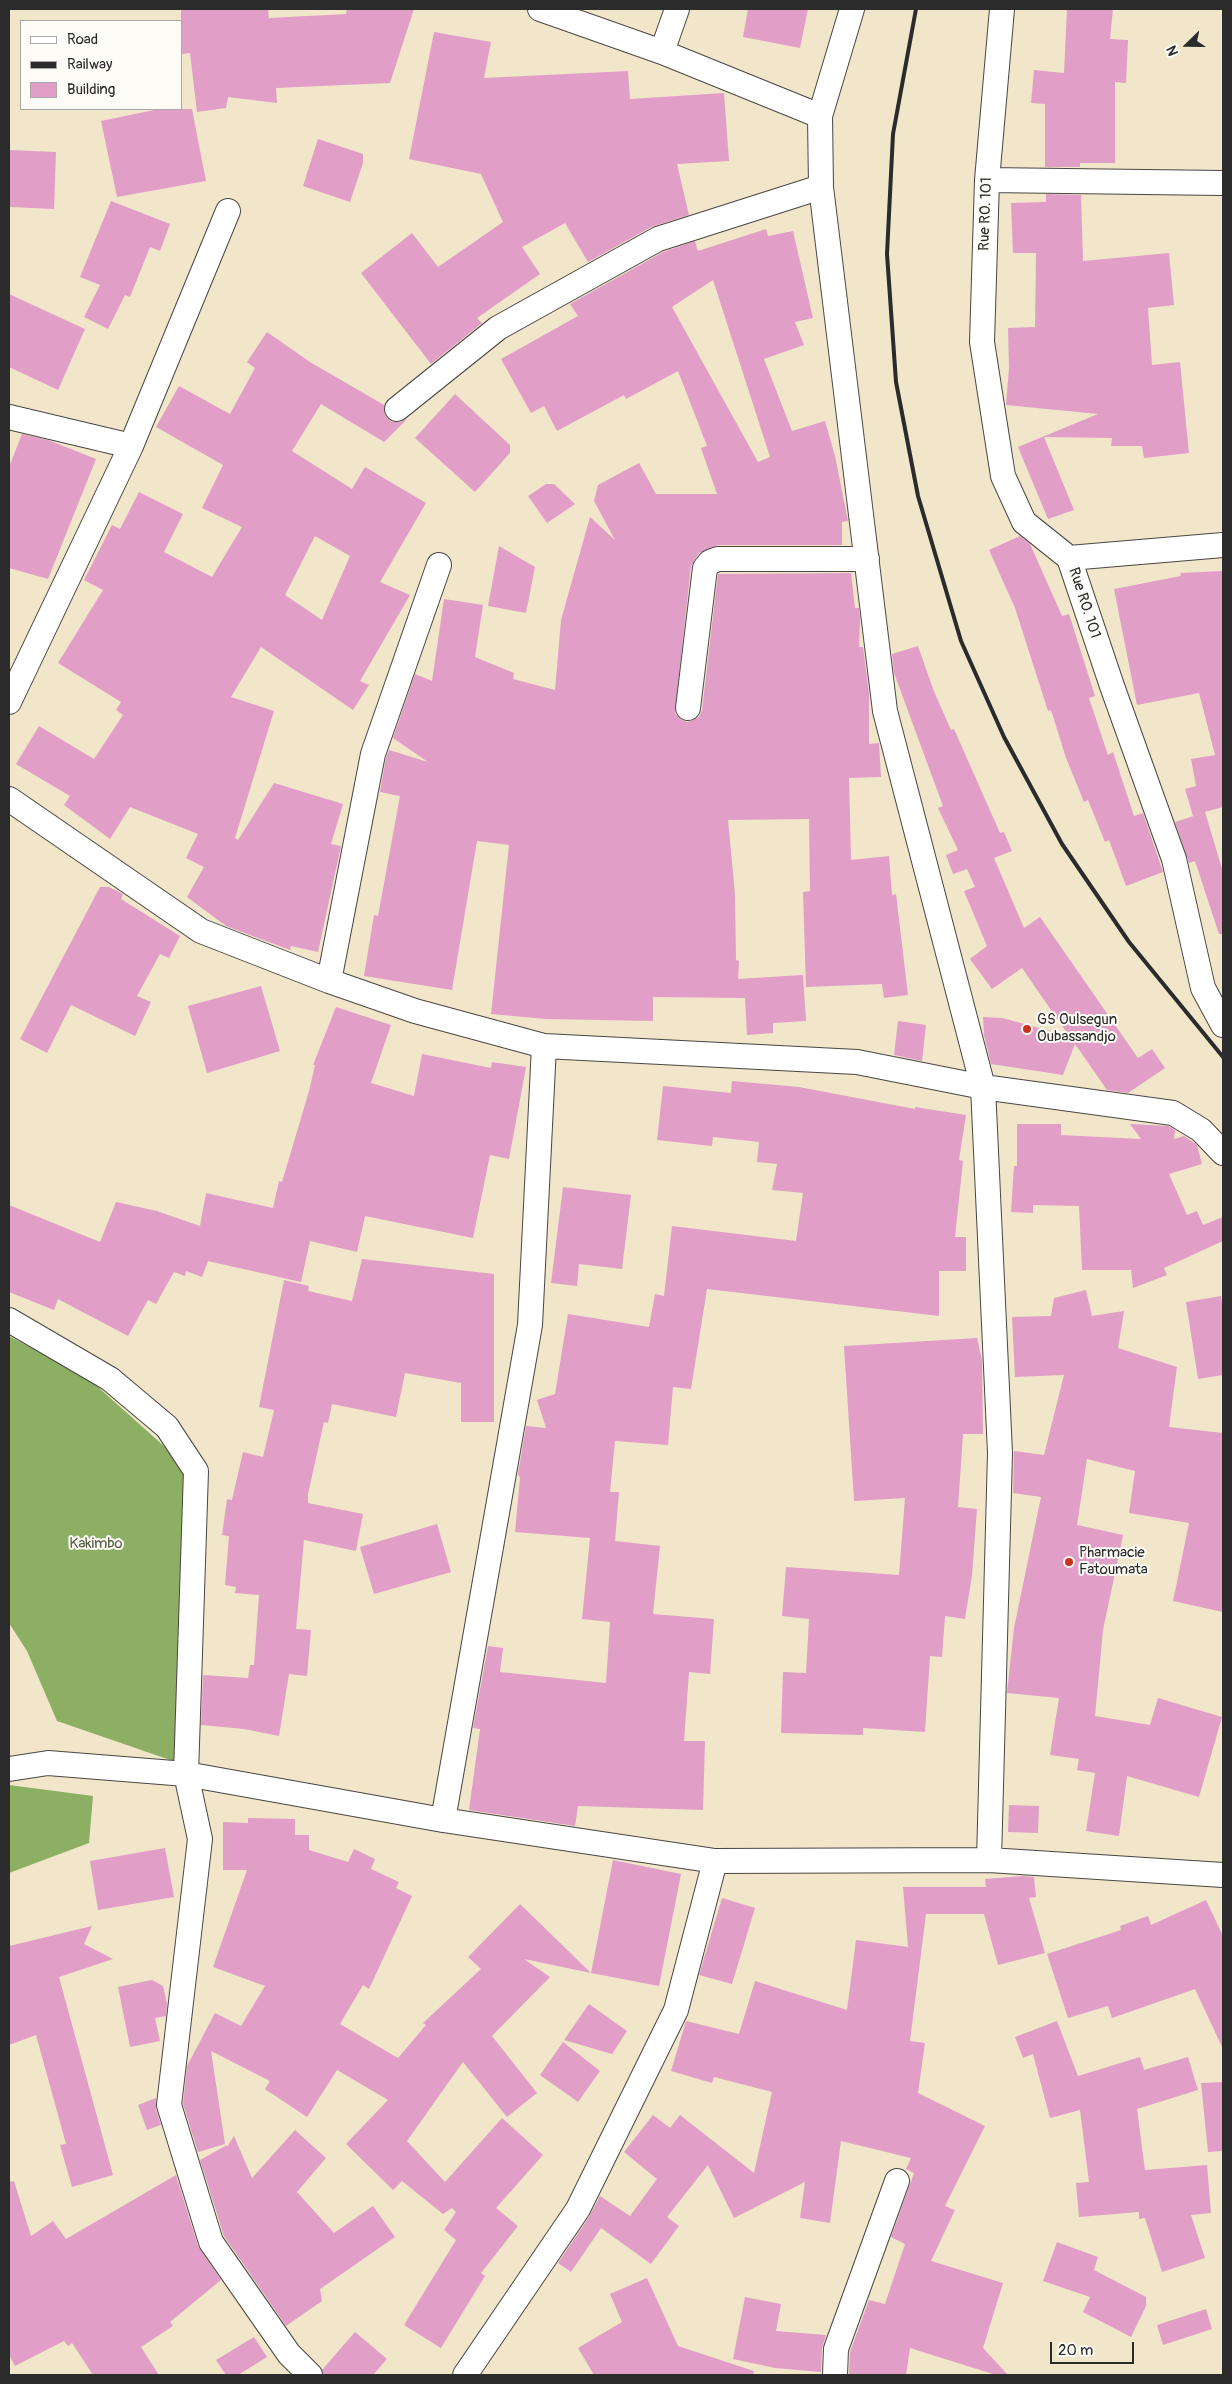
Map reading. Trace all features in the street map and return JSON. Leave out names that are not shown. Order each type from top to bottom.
[{"type":"street","points":[[540,9],[662,52],[820,116]]},
{"type":"street","points":[[662,52],[677,9]]},
{"type":"street","points":[[852,9],[820,116],[821,187],[866,559],[885,711],[983,1086],[1000,1453],[989,1860]]},
{"type":"street","name":"Rue RO. 101","points":[[1002,9],[986,180],[982,342],[1003,476],[1024,522],[1069,558],[1112,686],[1174,859],[1203,988],[1223,1025]]},
{"type":"street","points":[[986,180],[1223,183]]},
{"type":"street","points":[[397,409],[498,328],[658,239],[821,187]]},
{"type":"street","points":[[9,702],[131,446],[228,211]]},
{"type":"street","points":[[9,417],[131,446]]},
{"type":"street","points":[[1069,558],[1223,545]]},
{"type":"street","points":[[688,708],[704,568],[710,562],[718,559],[866,559]]},
{"type":"street","points":[[330,981],[373,754],[439,564]]},
{"type":"street","points":[[9,799],[201,930],[330,981],[415,1010],[544,1046],[857,1062],[983,1086],[1172,1114],[1201,1130],[1223,1153]]},
{"type":"street","points":[[443,1820],[530,1325],[544,1046]]},
{"type":"street","points":[[9,1320],[110,1379],[167,1428],[196,1471],[186,1774],[200,1839],[168,2106],[211,2242],[289,2354],[310,2375]]},
{"type":"street","points":[[9,1769],[48,1763],[186,1774],[443,1820],[715,1861],[989,1860],[1223,1875]]},
{"type":"street","points":[[465,2375],[578,2209],[676,2010],[715,1861]]},
{"type":"street","points":[[835,2375],[836,2349],[897,2181]]},
{"type":"green space","name":"Kakimbo","points":[[9,1336],[89,1379],[184,1464],[179,1763],[57,1721],[27,1651],[9,1623]]},
{"type":"green space","points":[[9,1785],[93,1796],[89,1843],[9,1873]]},
{"type":"building","points":[[181,9],[268,9],[269,18],[346,14],[347,9],[414,9],[390,83],[276,88],[277,103],[228,97],[226,108],[197,112],[190,53],[182,54]]},
{"type":"building","points":[[748,9],[808,9],[800,48],[743,37]]},
{"type":"building","points":[[1067,9],[1113,9],[1110,39],[1128,40],[1126,83],[1115,82],[1115,163],[1080,163],[1080,167],[1045,167],[1045,104],[1031,103],[1034,70],[1064,73]]},
{"type":"building","points":[[434,32],[491,42],[484,78],[628,71],[630,99],[724,93],[729,161],[677,164],[689,215],[651,227],[588,262],[565,223],[522,247],[540,274],[477,318],[482,323],[431,364],[361,273],[412,233],[438,267],[503,222],[481,174],[409,159]]},
{"type":"building","points":[[192,109],[206,181],[117,197],[101,121],[154,110]]},
{"type":"building","points":[[318,139],[363,154],[363,163],[350,202],[303,186]]},
{"type":"building","points":[[9,150],[56,152],[54,209],[9,207]]},
{"type":"building","points":[[1046,194],[1081,195],[1083,261],[1169,253],[1174,305],[1148,308],[1152,365],[1180,362],[1189,453],[1144,458],[1142,446],[1111,446],[1112,438],[1044,437],[1074,510],[1048,519],[1018,447],[1098,414],[1006,405],[1009,368],[1008,328],[1035,327],[1036,253],[1013,253],[1011,203],[1046,202]]},
{"type":"building","points":[[111,201],[170,224],[160,251],[150,247],[130,297],[125,295],[108,329],[84,317],[100,285],[80,277]]},
{"type":"building","points":[[766,229],[768,236],[793,231],[813,318],[795,322],[804,345],[764,359],[792,431],[825,421],[835,456],[848,521],[842,522],[842,545],[718,545],[699,553],[691,566],[675,713],[680,719],[687,722],[699,717],[702,710],[718,574],[851,573],[855,608],[859,608],[859,647],[863,647],[869,693],[869,744],[879,743],[881,777],[849,778],[851,860],[889,856],[892,895],[896,894],[908,995],[884,998],[882,984],[806,987],[803,892],[810,891],[809,819],[728,820],[735,894],[736,960],[739,961],[738,979],[803,975],[806,1021],[773,1023],[773,1033],[747,1035],[745,998],[653,997],[653,1021],[546,1019],[491,1014],[509,845],[477,841],[452,990],[364,976],[374,915],[378,916],[400,796],[380,792],[386,758],[389,750],[428,762],[393,738],[415,674],[432,681],[444,599],[483,605],[475,657],[514,673],[513,679],[555,690],[561,620],[590,517],[615,540],[594,501],[598,485],[639,463],[656,494],[717,494],[701,448],[707,446],[678,371],[626,399],[624,395],[557,431],[544,406],[531,413],[501,359],[578,316],[570,304],[663,252],[695,241],[698,251]],"holes":[[[713,280],[770,457],[758,462],[672,307]]]},
{"type":"building","points":[[9,294],[85,329],[58,390],[9,367]]},
{"type":"building","points":[[267,332],[310,362],[384,405],[386,417],[392,422],[400,422],[407,419],[384,442],[321,404],[292,451],[352,489],[365,467],[426,503],[380,582],[410,595],[360,681],[369,685],[353,710],[261,647],[231,697],[274,711],[235,838],[238,840],[274,783],[343,804],[331,844],[341,846],[318,952],[291,946],[290,950],[226,926],[187,897],[204,867],[186,858],[198,834],[130,807],[110,839],[64,805],[70,796],[16,764],[39,726],[94,759],[123,715],[116,710],[121,702],[58,663],[103,590],[84,580],[112,525],[120,529],[139,492],[183,514],[164,552],[212,577],[242,527],[202,508],[223,465],[156,427],[179,386],[230,414],[255,368],[247,362]],"holes":[[[315,536],[350,556],[322,620],[285,595]]]},
{"type":"building","points":[[455,394],[510,445],[510,453],[475,492],[415,438]]},
{"type":"building","points":[[22,434],[48,440],[96,459],[48,579],[9,568],[9,467]]},
{"type":"building","points":[[546,484],[554,484],[575,504],[547,523],[528,496]]},
{"type":"building","points":[[1020,536],[1030,544],[1062,616],[1069,614],[1095,696],[1089,698],[1108,755],[1113,752],[1134,816],[1143,813],[1163,872],[1126,886],[1109,840],[1105,842],[1088,800],[1084,802],[1066,758],[1051,710],[1048,711],[1015,608],[989,550]]},
{"type":"building","points":[[499,546],[535,567],[526,613],[488,606]]},
{"type":"building","points":[[1223,571],[1223,807],[1205,812],[1223,872],[1223,934],[1219,934],[1195,861],[1189,863],[1175,822],[1200,814],[1193,816],[1185,789],[1196,786],[1191,759],[1215,755],[1199,693],[1137,705],[1114,589],[1181,576],[1180,573]]},
{"type":"building","points":[[918,646],[933,689],[951,730],[954,729],[1000,833],[1004,832],[1012,851],[994,858],[1024,928],[1040,917],[1138,1058],[1152,1049],[1165,1068],[1128,1093],[1107,1090],[1075,1044],[1063,1075],[991,1064],[984,1035],[983,1017],[1002,1018],[1069,1036],[1022,968],[992,989],[970,959],[987,946],[964,891],[975,887],[967,869],[953,874],[946,855],[958,850],[938,808],[943,806],[894,673],[892,654]]},
{"type":"building","points":[[100,887],[109,887],[123,894],[121,899],[180,936],[169,958],[160,954],[137,996],[151,1002],[135,1036],[71,1005],[47,1053],[20,1039]]},
{"type":"building","points":[[261,986],[280,1051],[207,1073],[188,1006]]},
{"type":"building","points":[[336,1007],[391,1025],[371,1083],[414,1096],[422,1054],[491,1068],[492,1062],[526,1067],[509,1159],[490,1155],[473,1238],[365,1216],[357,1252],[310,1241],[301,1282],[208,1261],[202,1277],[186,1271],[185,1276],[174,1272],[156,1304],[148,1300],[128,1336],[58,1299],[54,1310],[9,1292],[9,1205],[100,1242],[116,1202],[157,1211],[200,1226],[206,1193],[273,1208],[279,1181],[282,1182],[309,1091],[315,1065],[313,1065]]},
{"type":"building","points":[[898,1021],[926,1025],[922,1061],[894,1055]]},
{"type":"building","points":[[732,1081],[799,1087],[915,1109],[915,1107],[966,1115],[959,1160],[963,1161],[955,1237],[966,1237],[966,1271],[939,1271],[939,1316],[707,1289],[691,1389],[673,1387],[668,1445],[615,1441],[610,1492],[619,1492],[615,1541],[660,1546],[653,1614],[714,1619],[710,1674],[689,1672],[684,1741],[705,1741],[703,1810],[578,1806],[575,1826],[469,1810],[480,1729],[473,1728],[488,1646],[503,1648],[500,1672],[606,1683],[610,1622],[582,1619],[590,1538],[515,1532],[520,1478],[518,1474],[526,1426],[546,1428],[537,1400],[555,1394],[568,1314],[649,1327],[655,1294],[664,1296],[672,1226],[796,1241],[803,1193],[772,1190],[777,1164],[757,1162],[759,1142],[713,1137],[712,1146],[657,1140],[663,1086],[731,1093]]},
{"type":"building","points":[[1017,1124],[1061,1124],[1061,1135],[1141,1139],[1130,1124],[1168,1126],[1175,1130],[1174,1139],[1184,1136],[1197,1145],[1202,1164],[1169,1174],[1187,1215],[1197,1211],[1203,1225],[1223,1217],[1223,1241],[1164,1268],[1167,1275],[1133,1288],[1131,1270],[1082,1270],[1079,1206],[1033,1205],[1033,1213],[1011,1212],[1014,1166],[1017,1166]]},
{"type":"building","points":[[563,1187],[631,1195],[622,1269],[579,1264],[577,1286],[551,1283]]},
{"type":"building","points":[[362,1259],[494,1274],[494,1422],[461,1422],[461,1383],[405,1373],[396,1417],[332,1404],[328,1423],[324,1422],[308,1494],[308,1503],[363,1514],[356,1551],[304,1540],[296,1629],[311,1630],[307,1676],[289,1674],[279,1736],[244,1729],[201,1725],[203,1675],[248,1678],[250,1665],[254,1665],[259,1595],[235,1593],[236,1587],[225,1585],[229,1536],[222,1535],[227,1499],[232,1500],[243,1452],[263,1457],[274,1410],[259,1407],[284,1280],[309,1286],[308,1291],[352,1301]]},
{"type":"building","points":[[1086,1290],[1092,1316],[1124,1311],[1118,1348],[1177,1367],[1169,1427],[1223,1433],[1223,1612],[1173,1601],[1189,1523],[1129,1513],[1135,1471],[1087,1459],[1077,1525],[1123,1535],[1103,1630],[1095,1716],[1150,1725],[1158,1698],[1222,1717],[1199,1797],[1127,1776],[1119,1836],[1086,1831],[1095,1773],[1077,1770],[1079,1759],[1050,1755],[1059,1698],[1007,1693],[1014,1628],[1041,1497],[1013,1493],[1014,1451],[1044,1455],[1064,1375],[1015,1377],[1012,1317],[1051,1316],[1054,1298]]},
{"type":"building","points":[[1221,1296],[1223,1310],[1223,1375],[1198,1379],[1186,1302]]},
{"type":"building","points":[[977,1338],[982,1360],[983,1434],[963,1434],[958,1507],[977,1509],[972,1575],[965,1619],[945,1616],[942,1657],[930,1656],[925,1732],[863,1728],[863,1735],[781,1733],[783,1672],[806,1673],[809,1619],[782,1616],[786,1567],[899,1575],[905,1498],[854,1501],[844,1346]]},
{"type":"building","points":[[437,1524],[451,1572],[374,1594],[360,1547]]},
{"type":"building","points":[[1009,1805],[1039,1806],[1038,1833],[1008,1832]]},
{"type":"building","points":[[248,1818],[295,1819],[295,1835],[309,1835],[309,1850],[348,1862],[354,1849],[375,1859],[371,1869],[399,1882],[396,1888],[412,1896],[369,1989],[363,1985],[340,2024],[398,2058],[426,2025],[423,2023],[481,1969],[468,1957],[520,1904],[591,1973],[524,1959],[550,1977],[492,2036],[537,2093],[507,2117],[463,2062],[407,2141],[445,2182],[502,2118],[543,2155],[496,2208],[518,2226],[481,2273],[485,2276],[441,2348],[404,2325],[456,2240],[444,2230],[456,2212],[452,2208],[443,2214],[402,2181],[393,2190],[346,2144],[388,2100],[337,2070],[307,2117],[265,2089],[270,2081],[211,2051],[225,2144],[198,2152],[183,2104],[187,2066],[215,2013],[241,2026],[265,1986],[213,1967],[247,1870],[223,1870],[223,1822],[248,1823]]},
{"type":"building","points":[[165,1848],[174,1897],[98,1910],[90,1861]]},
{"type":"building","points":[[613,1860],[681,1874],[659,1986],[591,1973]]},
{"type":"building","points":[[1034,1877],[1036,1897],[1029,1898],[1045,1953],[998,1965],[984,1914],[926,1914],[910,2041],[925,2043],[918,2093],[985,2126],[945,2206],[955,2210],[931,2261],[1003,2283],[983,2348],[1008,2375],[996,2375],[910,2348],[906,2375],[849,2375],[850,2352],[869,2300],[885,2304],[905,2244],[891,2237],[914,2173],[906,2169],[911,2158],[841,2141],[830,2223],[800,2218],[805,2182],[734,2218],[708,2165],[667,2217],[679,2226],[651,2264],[601,2228],[571,2272],[558,2263],[589,2217],[600,2196],[630,2216],[657,2179],[624,2152],[653,2115],[670,2128],[680,2115],[754,2173],[772,2092],[714,2077],[712,2083],[671,2071],[686,2021],[739,2034],[755,1981],[847,2010],[856,1940],[908,1947],[903,1887],[986,1887],[985,1879]]},
{"type":"building","points":[[722,1898],[755,1908],[732,1984],[699,1975]]},
{"type":"building","points":[[1206,1900],[1223,1936],[1223,2049],[1195,1989],[1112,2018],[1108,2006],[1068,2018],[1047,1954],[1121,1930],[1120,1926],[1148,1916],[1151,1925]]},
{"type":"building","points":[[92,1926],[84,1944],[113,1959],[59,1977],[113,2175],[72,2187],[60,2145],[66,2144],[36,2035],[9,2045],[9,1946]]},
{"type":"building","points":[[152,1980],[163,1986],[167,2004],[166,2016],[155,2018],[160,2041],[130,2047],[118,1987]]},
{"type":"building","points":[[589,2004],[627,2031],[612,2054],[564,2040]]},
{"type":"building","points":[[1057,2021],[1078,2076],[1140,2057],[1144,2070],[1188,2057],[1198,2090],[1137,2109],[1145,2170],[1207,2165],[1211,2213],[1191,2215],[1205,2258],[1162,2272],[1145,2218],[1139,2219],[1139,2212],[1079,2217],[1076,2183],[1089,2182],[1080,2110],[1050,2118],[1033,2054],[1023,2058],[1015,2037]]},
{"type":"building","points":[[563,2042],[600,2071],[578,2102],[540,2075]]},
{"type":"building","points":[[1223,2082],[1223,2151],[1208,2152],[1201,2083]]},
{"type":"building","points":[[156,2098],[156,2109],[161,2125],[147,2130],[138,2105]]},
{"type":"building","points":[[295,2130],[326,2158],[297,2192],[334,2233],[373,2206],[395,2237],[320,2289],[322,2301],[286,2326],[224,2236],[200,2160],[227,2145],[227,2147],[234,2136],[252,2178]]},
{"type":"building","points":[[176,2175],[198,2246],[221,2280],[170,2322],[173,2326],[141,2347],[159,2375],[93,2375],[72,2343],[68,2346],[64,2341],[15,2366],[9,2355],[9,2182],[14,2181],[31,2236],[53,2221],[66,2239]]},
{"type":"building","points":[[1057,2242],[1098,2257],[1094,2270],[1146,2297],[1146,2306],[1131,2337],[1083,2312],[1090,2297],[1043,2281]]},
{"type":"building","points":[[647,2278],[678,2346],[754,2371],[753,2375],[594,2375],[578,2348],[622,2322],[610,2294]]},
{"type":"building","points":[[745,2297],[781,2304],[776,2331],[826,2335],[822,2348],[821,2372],[775,2368],[733,2359]]},
{"type":"building","points":[[1206,2309],[1212,2329],[1163,2345],[1157,2325]]},
{"type":"building","points":[[355,2332],[387,2359],[373,2375],[323,2375],[322,2370]]},
{"type":"building","points":[[254,2337],[267,2357],[238,2375],[226,2375],[216,2360]]},
{"type":"railway","points":[[916,9],[893,134],[887,254],[896,382],[918,496],[961,641],[1004,737],[1062,844],[1129,942],[1223,1057]]},
{"type":"place","name":"GS Oulsegun Oubassandjo","points":[[1027,1029]]},
{"type":"place","name":"Pharmacie Fatoumata","points":[[1069,1562]]}]
